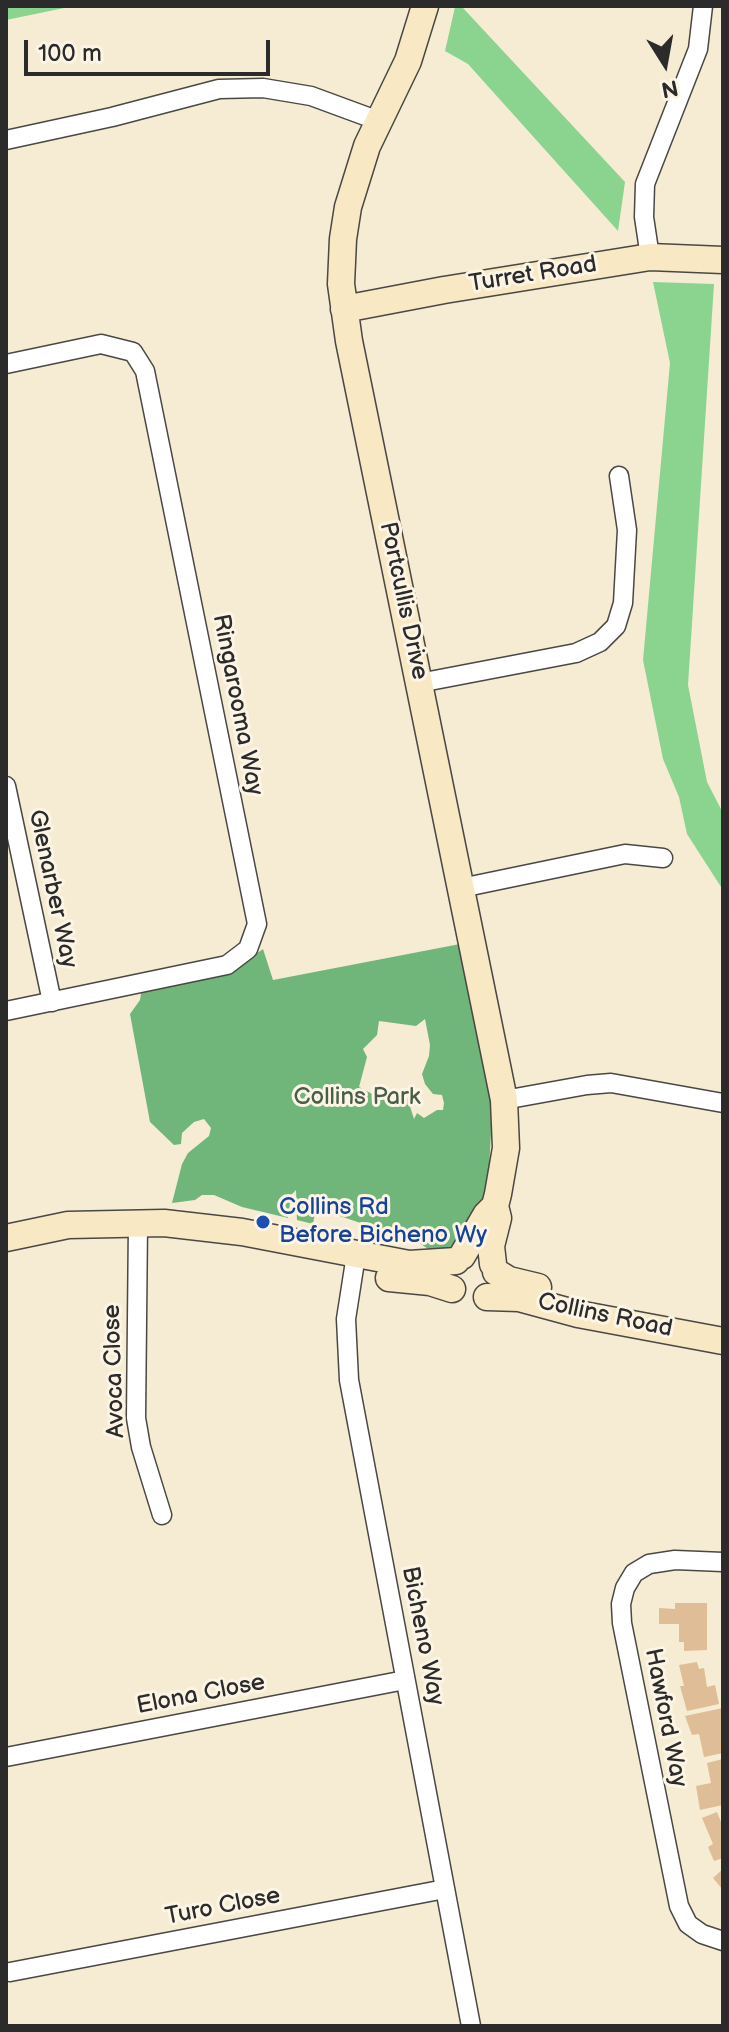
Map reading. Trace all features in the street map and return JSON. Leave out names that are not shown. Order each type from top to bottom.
[{"type":"street","name":"Portcullis Drive","points":[[425,6],[408,61],[367,146],[348,207],[341,270],[344,309],[504,1100],[506,1148],[495,1206],[498,1218],[491,1246],[494,1268]]},
{"type":"street","points":[[650,257],[644,217],[645,184],[698,49],[703,6]]},
{"type":"street","points":[[6,140],[219,89],[263,88],[311,96],[379,121]]},
{"type":"street","name":"Turret Road","points":[[344,309],[650,257],[723,260]]},
{"type":"street","name":"Ringarooma Way","points":[[6,364],[101,344],[133,352],[145,371],[257,924],[248,949],[227,965],[6,1011]]},
{"type":"street","points":[[419,683],[576,653],[600,642],[616,626],[623,603],[627,530],[619,476]]},
{"type":"street","name":"Glenarber Way","points":[[6,788],[52,1002]]},
{"type":"street","points":[[461,888],[625,854],[663,858]]},
{"type":"street","points":[[504,1100],[611,1083],[723,1103]]},
{"type":"street","name":"Portcullis Drive","points":[[459,1259],[495,1206]]},
{"type":"street","name":"Collins Road","points":[[6,1238],[68,1225],[137,1231],[201,1243],[354,1263],[409,1264],[480,1255],[509,1280],[556,1292],[723,1323]]},
{"type":"street","name":"Collins Road","points":[[6,1255],[49,1246],[105,1240],[137,1231]]},
{"type":"street","name":"Avoca Close","points":[[137,1231],[136,1418],[141,1447],[162,1515]]},
{"type":"street","points":[[452,1289],[449,1279],[451,1270],[459,1259]]},
{"type":"street","name":"Collins Road","points":[[354,1263],[452,1289],[469,1301],[487,1297],[519,1298],[578,1314],[723,1341]]},
{"type":"street","name":"Bicheno Way","points":[[354,1263],[346,1319],[349,1380],[471,2026]]},
{"type":"street","points":[[487,1297],[496,1283],[494,1268]]},
{"type":"street","name":"Hawford Way","points":[[723,1562],[675,1560],[649,1564],[634,1573],[625,1588],[621,1604],[622,1623],[679,1906],[688,1924],[702,1934],[723,1941]]},
{"type":"street","name":"Elona Close","points":[[6,1757],[405,1680]]},
{"type":"street","name":"Turo Close","points":[[10,1972],[445,1889]]},
{"type":"green space","points":[[6,6],[74,6],[6,20]]},
{"type":"green space","points":[[455,7],[463,8],[625,182],[618,231],[468,64],[445,51]]},
{"type":"green space","points":[[653,282],[714,284],[688,685],[707,782],[723,813],[723,890],[687,834],[679,797],[663,759],[643,660],[670,363]]},
{"type":"green space","name":"Collins Park","points":[[460,944],[493,1099],[489,1168],[482,1203],[463,1241],[449,1252],[436,1254],[419,1243],[337,1215],[315,1213],[313,1224],[297,1220],[296,1190],[291,1195],[288,1218],[242,1207],[214,1195],[172,1203],[182,1164],[188,1153],[209,1136],[211,1128],[204,1119],[194,1122],[182,1133],[181,1144],[174,1145],[150,1122],[130,1014],[140,1000],[142,988],[230,972],[263,949],[273,980]],"holes":[[[425,1019],[430,1045],[422,1074],[433,1094],[442,1095],[443,1110],[424,1118],[417,1113],[414,1119],[407,1097],[399,1102],[395,1096],[378,1097],[359,1087],[367,1057],[363,1049],[377,1035],[379,1021],[416,1026]]]},
{"type":"building","points":[[675,1603],[707,1603],[707,1650],[684,1651],[684,1642],[679,1642],[679,1624],[659,1624],[659,1608],[675,1609]]},
{"type":"building","points":[[697,1662],[699,1669],[704,1668],[707,1687],[715,1685],[719,1704],[687,1711],[680,1686],[684,1686],[679,1665]]},
{"type":"building","points":[[723,1708],[723,1753],[704,1757],[699,1734],[692,1735],[685,1716]]},
{"type":"building","points":[[723,1759],[723,1805],[700,1810],[696,1786],[711,1783],[707,1763]]},
{"type":"building","points":[[717,1812],[723,1827],[723,1858],[714,1861],[708,1847],[713,1844],[702,1818]]},
{"type":"building","points":[[723,1869],[723,1890],[713,1878]]},
{"type":"place","name":"Collins Rd Before Bicheno Wy","points":[[263,1222]]}]
